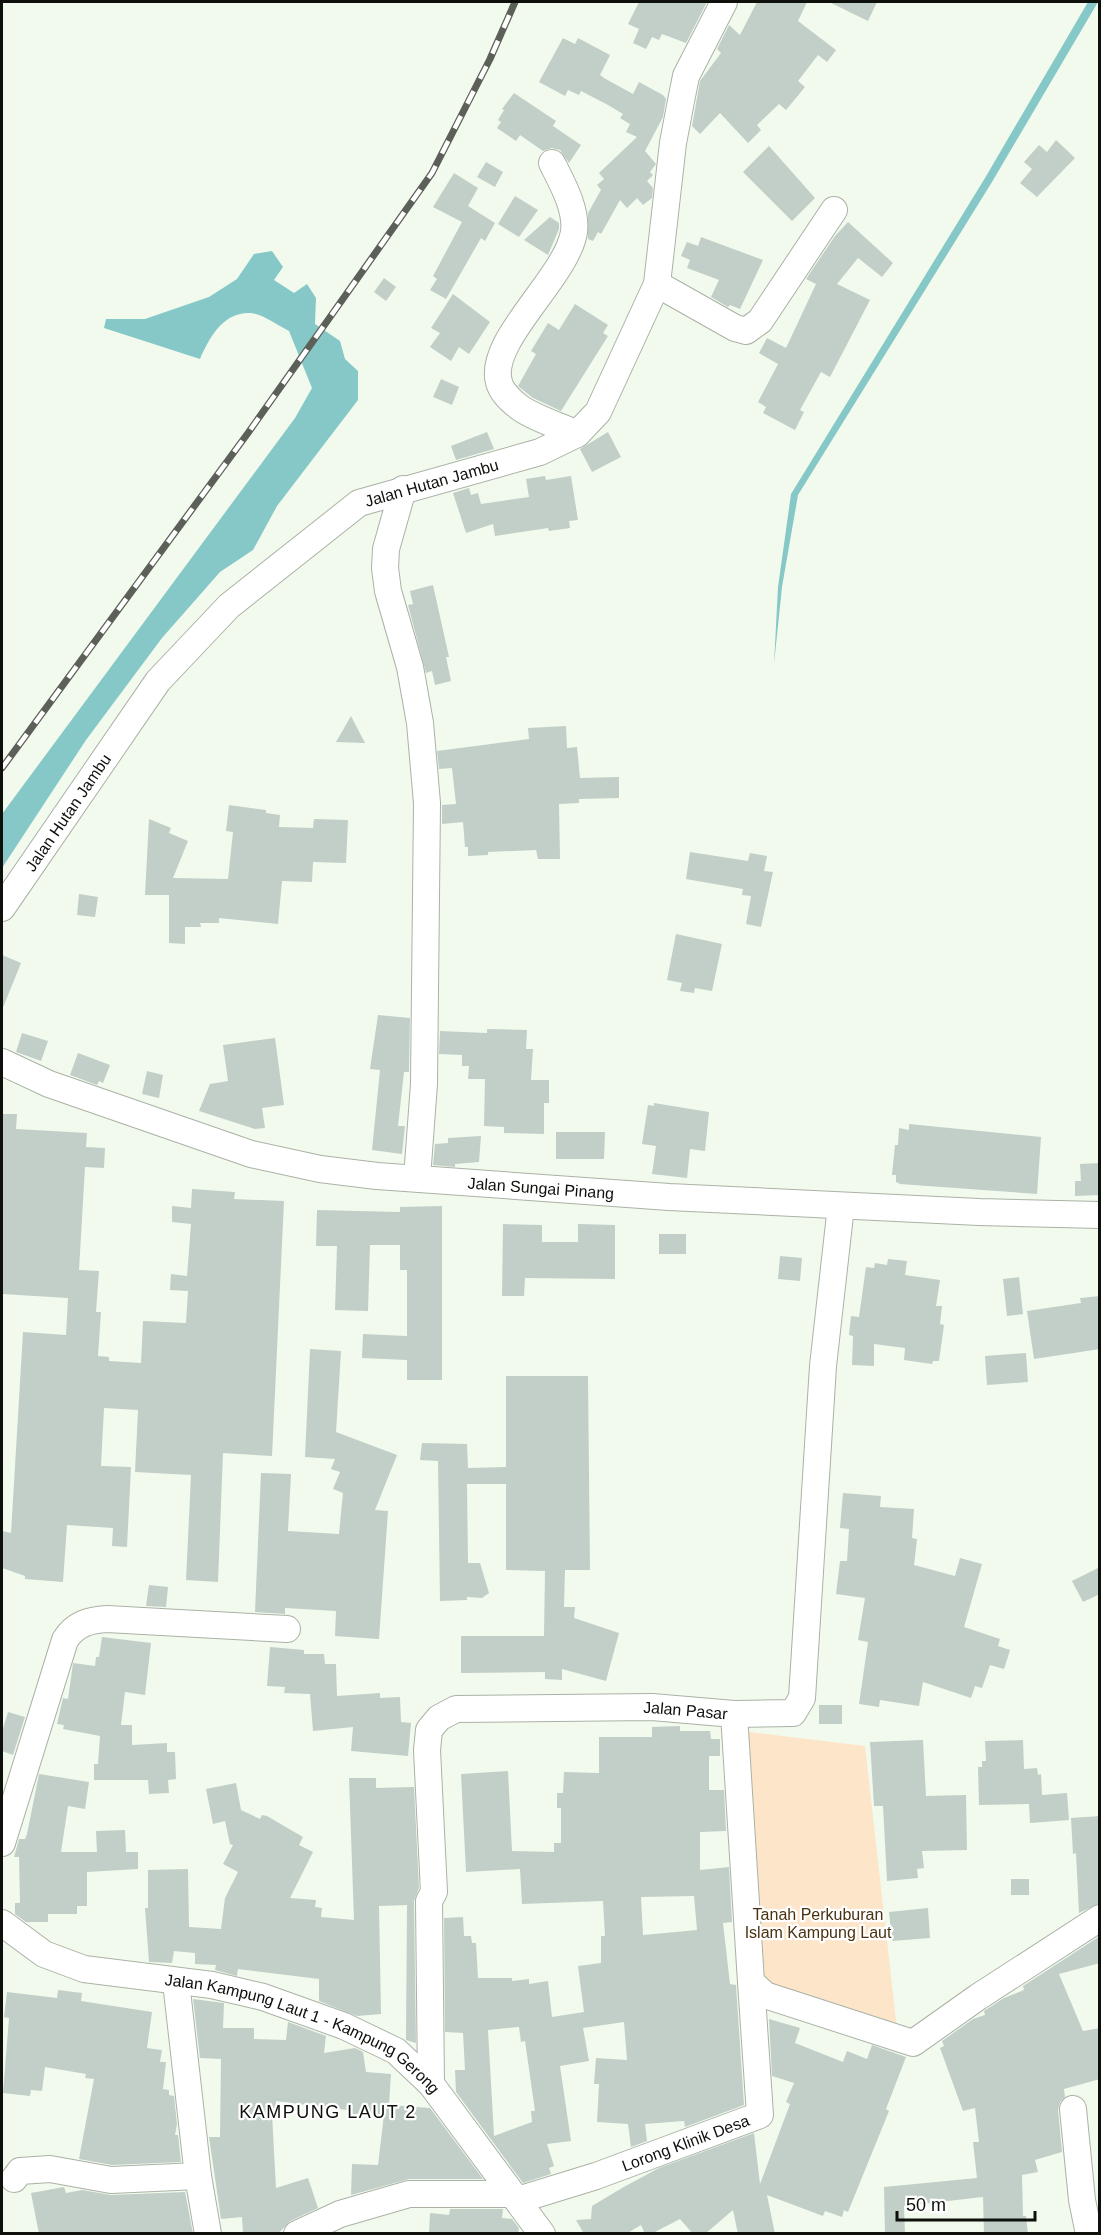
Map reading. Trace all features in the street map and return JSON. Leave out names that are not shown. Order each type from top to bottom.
[{"type":"street","name":"Jalan Hutan Jambu","points":[[2,908],[158,681],[229,606],[359,503],[540,452],[577,434],[598,412],[657,284],[673,143],[684,85],[724,2]]},
{"type":"street","points":[[552,163],[566,191],[573,214],[574,233],[560,265],[509,339],[498,366],[499,383],[508,397],[521,408],[577,434]]},
{"type":"street","points":[[657,284],[735,328],[746,331],[760,321],[834,210]]},
{"type":"street","points":[[403,489],[386,549],[385,568],[388,591],[410,667],[420,723],[427,803],[424,1084],[417,1178]]},
{"type":"street","name":"Jalan Sungai Pinang","points":[[2,1062],[49,1084],[251,1154],[320,1168],[417,1178],[841,1206],[1100,1215]]},
{"type":"street","name":"Jalan Pasar","points":[[431,2084],[429,1901],[434,1892],[427,1750],[429,1730],[439,1718],[456,1709],[524,1706],[652,1707],[734,1714],[793,1713],[802,1698],[823,1366],[841,1206]]},
{"type":"street","points":[[2,1843],[70,1631],[91,1620],[107,1619],[287,1629]]},
{"type":"street","points":[[734,1714],[751,1982],[765,1995],[913,2043],[978,1996],[1100,1918]]},
{"type":"street","name":"Jalan Kampung Laut 1 - Kampung Gerong","points":[[2,1923],[44,1954],[84,1969],[212,1985],[263,1996],[344,2026],[396,2051],[431,2084],[542,2234]]},
{"type":"street","points":[[176,1982],[198,2176],[208,2234]]},
{"type":"street","name":"Lorong Klinik Desa","points":[[515,2197],[596,2176],[760,2115],[751,1982]]},
{"type":"street","points":[[1073,2109],[1082,2200],[1089,2234]]},
{"type":"street","points":[[14,2179],[20,2171],[50,2169],[111,2180],[198,2176]]},
{"type":"street","points":[[297,2234],[340,2214],[409,2194],[515,2197]]},
{"type":"green space","name":"Tanah Perkuburan Islam Kampung Laut","points":[[742,1731],[865,1746],[897,2029],[764,1982],[756,1969]]},
{"type":"water","points":[[1088,2],[1098,2],[992,182],[798,495],[782,587],[774,664],[778,587],[791,494],[985,178]]},
{"type":"water","points":[[272,251],[283,267],[274,280],[294,293],[307,284],[316,298],[315,324],[340,341],[345,359],[358,371],[358,400],[277,506],[253,550],[220,572],[162,638],[86,740],[2,868],[2,814],[295,418],[312,388],[289,331],[259,315],[240,314],[225,322],[213,335],[200,359],[104,328],[106,319],[145,319],[209,297],[237,279],[254,254]]},
{"type":"building","points":[[639,2],[707,2],[686,43],[662,34],[659,40],[652,37],[646,49],[633,43],[639,29],[628,24]]},
{"type":"building","points":[[757,2],[807,2],[798,21],[836,50],[827,62],[818,55],[798,81],[805,87],[786,110],[779,104],[757,125],[761,130],[748,143],[720,113],[700,134],[692,126],[700,81],[721,53],[717,49],[729,25],[740,35]]},
{"type":"building","points":[[829,2],[877,2],[868,21]]},
{"type":"building","points":[[563,38],[575,44],[578,38],[610,55],[600,75],[604,78],[633,94],[639,82],[666,99],[663,117],[645,151],[656,164],[650,172],[653,175],[647,181],[653,188],[652,198],[643,205],[637,198],[627,208],[620,200],[601,234],[598,232],[593,241],[588,239],[588,213],[601,190],[597,185],[604,179],[599,173],[637,137],[626,132],[630,124],[620,118],[623,114],[608,105],[581,91],[579,95],[568,90],[565,96],[539,82]]},
{"type":"building","points":[[514,93],[556,121],[553,126],[581,145],[569,163],[560,150],[552,148],[543,151],[520,135],[516,141],[497,128],[501,122],[498,120],[504,110],[502,109]]},
{"type":"building","points":[[1056,140],[1075,158],[1037,197],[1020,183],[1032,169],[1024,162],[1039,145],[1047,152]]},
{"type":"building","points":[[769,146],[815,198],[792,221],[743,172]]},
{"type":"building","points":[[486,162],[503,172],[495,187],[477,177]]},
{"type":"building","points":[[454,173],[478,188],[468,206],[495,223],[485,241],[481,238],[446,299],[430,290],[437,279],[433,276],[462,222],[433,207]]},
{"type":"building","points":[[515,196],[538,210],[519,237],[498,224]]},
{"type":"building","points":[[550,217],[559,223],[559,229],[548,255],[524,240]]},
{"type":"building","points":[[848,222],[893,263],[882,277],[858,258],[837,284],[870,300],[830,377],[821,372],[800,410],[804,412],[795,430],[763,413],[766,407],[758,402],[778,364],[759,353],[767,338],[786,348],[816,284],[806,279],[835,236]]},
{"type":"building","points":[[701,237],[763,260],[740,309],[730,305],[728,307],[711,297],[719,280],[687,268],[690,260],[681,256],[687,242],[698,246]]},
{"type":"building","points":[[384,278],[396,287],[386,301],[374,292]]},
{"type":"building","points":[[453,294],[490,322],[469,354],[459,347],[451,361],[430,347],[440,333],[431,328]]},
{"type":"building","points":[[575,304],[608,325],[603,333],[608,336],[561,411],[533,398],[518,386],[536,354],[531,351],[548,323],[559,330]]},
{"type":"building","points":[[441,379],[459,387],[452,405],[433,397]]},
{"type":"building","points":[[487,432],[494,449],[456,460],[451,446]]},
{"type":"building","points":[[608,432],[621,457],[592,472],[580,449]]},
{"type":"building","points":[[545,476],[546,480],[571,476],[578,520],[569,521],[570,528],[549,531],[548,528],[495,536],[493,524],[466,533],[453,493],[469,488],[471,495],[478,493],[481,504],[529,497],[526,479]]},
{"type":"building","points":[[433,585],[449,657],[446,657],[451,681],[435,685],[432,671],[426,673],[408,605],[413,604],[410,591]]},
{"type":"building","points":[[351,716],[365,743],[336,742]]},
{"type":"building","points":[[566,726],[567,748],[577,747],[580,778],[619,777],[619,798],[579,799],[579,803],[559,804],[560,859],[538,859],[536,850],[488,852],[488,855],[468,856],[463,822],[442,824],[442,805],[456,804],[452,768],[439,769],[437,751],[529,739],[528,728]]},
{"type":"building","points":[[229,805],[266,810],[266,813],[280,815],[279,827],[313,828],[314,819],[348,820],[346,863],[313,862],[312,882],[282,881],[278,924],[219,918],[219,923],[200,923],[201,927],[185,927],[185,944],[169,943],[169,895],[145,895],[149,819],[171,828],[169,833],[188,841],[173,878],[228,879],[233,832],[226,831]]},
{"type":"building","points":[[690,852],[748,861],[750,853],[767,856],[764,871],[773,872],[761,927],[746,924],[751,896],[742,895],[743,889],[686,879]]},
{"type":"building","points":[[79,894],[98,897],[95,917],[77,915]]},
{"type":"building","points":[[676,934],[722,944],[712,991],[695,988],[694,993],[680,991],[682,983],[667,980]]},
{"type":"building","points":[[2,955],[21,963],[2,1010]]},
{"type":"building","points":[[378,1015],[410,1018],[409,1072],[404,1072],[398,1126],[405,1126],[402,1154],[372,1150],[380,1070],[370,1069]]},
{"type":"building","points":[[487,1029],[527,1030],[526,1049],[533,1049],[531,1080],[549,1080],[549,1103],[544,1103],[544,1134],[504,1133],[504,1127],[484,1126],[485,1079],[468,1079],[469,1066],[462,1066],[462,1055],[439,1054],[440,1031],[487,1033]]},
{"type":"building","points":[[22,1033],[48,1041],[41,1061],[16,1052]]},
{"type":"building","points":[[275,1038],[284,1105],[262,1108],[265,1128],[255,1129],[199,1111],[210,1084],[228,1081],[223,1045]]},
{"type":"building","points":[[78,1053],[110,1065],[103,1083],[99,1081],[97,1085],[70,1075]]},
{"type":"building","points":[[147,1071],[163,1075],[159,1098],[142,1094]]},
{"type":"building","points":[[654,1103],[709,1112],[705,1151],[690,1149],[687,1178],[652,1174],[656,1146],[642,1144],[648,1105],[654,1106]]},
{"type":"building","points":[[2,1114],[17,1114],[16,1129],[87,1133],[86,1147],[105,1148],[104,1168],[85,1167],[79,1270],[99,1271],[96,1312],[101,1312],[98,1356],[109,1357],[109,1361],[141,1363],[143,1321],[186,1323],[188,1291],[170,1290],[171,1274],[187,1276],[191,1224],[172,1222],[172,1206],[191,1208],[192,1189],[235,1192],[234,1199],[284,1201],[272,1456],[223,1453],[218,1582],[186,1580],[191,1475],[135,1472],[138,1410],[104,1408],[101,1466],[131,1467],[127,1547],[112,1546],[113,1528],[67,1525],[63,1582],[25,1579],[25,1576],[2,1568],[2,1531],[11,1533],[23,1332],[66,1335],[68,1298],[2,1294]]},
{"type":"building","points":[[909,1124],[1041,1137],[1037,1194],[896,1182],[896,1175],[892,1175],[895,1145],[898,1145],[899,1128],[909,1130]]},
{"type":"building","points":[[556,1132],[605,1132],[604,1159],[556,1159]]},
{"type":"building","points":[[481,1136],[479,1162],[455,1164],[455,1167],[433,1165],[435,1144],[448,1143],[448,1138]]},
{"type":"building","points":[[1100,1163],[1100,1195],[1075,1196],[1075,1181],[1081,1181],[1080,1164]]},
{"type":"building","points":[[442,1206],[442,1380],[407,1380],[407,1360],[362,1358],[363,1334],[407,1336],[407,1270],[400,1270],[400,1245],[370,1245],[368,1311],[335,1310],[337,1246],[316,1246],[317,1210],[400,1212],[400,1207]]},
{"type":"building","points":[[503,1224],[542,1225],[542,1242],[578,1242],[578,1224],[615,1225],[615,1279],[525,1278],[524,1296],[502,1296]]},
{"type":"building","points":[[659,1234],[686,1234],[686,1254],[659,1254]]},
{"type":"building","points":[[780,1256],[802,1258],[800,1281],[778,1279]]},
{"type":"building","points":[[888,1259],[907,1261],[905,1275],[940,1280],[936,1306],[942,1306],[940,1324],[944,1325],[939,1361],[933,1361],[932,1364],[904,1360],[905,1348],[874,1344],[874,1366],[852,1365],[853,1336],[849,1335],[851,1316],[859,1317],[866,1267],[874,1268],[875,1263],[887,1265]]},
{"type":"building","points":[[1019,1277],[1023,1314],[1007,1316],[1003,1279]]},
{"type":"building","points":[[1100,1296],[1100,1349],[1034,1359],[1027,1311],[1081,1303],[1080,1298]]},
{"type":"building","points":[[310,1349],[341,1351],[336,1432],[397,1455],[375,1510],[388,1511],[379,1639],[335,1636],[336,1611],[285,1608],[285,1614],[255,1612],[261,1473],[291,1474],[288,1531],[339,1534],[343,1493],[333,1489],[340,1472],[331,1469],[335,1459],[305,1457]]},
{"type":"building","points":[[1026,1353],[1028,1382],[987,1385],[985,1356]]},
{"type":"building","points":[[506,1376],[588,1376],[590,1570],[565,1570],[564,1607],[575,1607],[574,1618],[619,1633],[606,1681],[562,1669],[562,1680],[545,1679],[545,1672],[461,1673],[461,1636],[544,1636],[545,1571],[506,1570],[506,1484],[467,1484],[468,1563],[480,1563],[489,1593],[482,1598],[467,1597],[467,1600],[440,1601],[438,1461],[420,1460],[422,1443],[467,1444],[468,1468],[506,1467]]},
{"type":"building","points":[[843,1493],[881,1496],[880,1507],[914,1509],[912,1538],[917,1539],[914,1565],[955,1576],[960,1558],[982,1564],[964,1627],[1000,1639],[998,1646],[1010,1650],[1004,1669],[990,1665],[982,1688],[975,1686],[971,1698],[923,1682],[919,1706],[880,1700],[879,1707],[859,1704],[868,1642],[858,1640],[865,1598],[836,1594],[840,1561],[847,1561],[849,1529],[840,1528]]},
{"type":"building","points":[[1100,1567],[1100,1594],[1083,1602],[1072,1581]]},
{"type":"building","points":[[149,1585],[168,1587],[166,1607],[146,1606]]},
{"type":"building","points":[[102,1637],[151,1643],[145,1695],[125,1692],[121,1725],[132,1725],[132,1745],[167,1743],[167,1752],[175,1752],[176,1779],[168,1780],[169,1793],[149,1794],[148,1780],[94,1780],[94,1764],[98,1764],[100,1736],[63,1729],[64,1725],[57,1724],[63,1698],[68,1699],[73,1663],[95,1666]]},
{"type":"building","points":[[270,1647],[304,1650],[304,1654],[324,1654],[325,1664],[336,1664],[337,1696],[380,1693],[380,1698],[400,1697],[401,1722],[411,1723],[408,1756],[351,1751],[353,1727],[313,1731],[310,1694],[284,1693],[285,1687],[267,1686]]},
{"type":"building","points":[[819,1705],[842,1705],[842,1724],[819,1724]]},
{"type":"building","points":[[8,1712],[25,1717],[13,1755],[2,1751],[2,1732]]},
{"type":"building","points":[[680,1726],[680,1731],[710,1731],[711,1739],[720,1739],[720,1756],[709,1756],[709,1790],[724,1790],[726,1831],[700,1832],[700,1870],[729,1867],[732,1922],[723,1923],[730,1984],[736,1985],[744,2105],[685,2127],[684,2121],[645,2124],[647,2141],[631,2147],[628,2124],[597,2122],[599,2084],[594,2084],[596,2058],[627,2060],[624,2022],[583,2028],[589,2061],[560,2066],[571,2141],[547,2144],[554,2166],[549,2168],[551,2174],[523,2183],[456,2092],[455,2070],[465,2070],[463,2033],[445,2032],[444,1918],[463,1917],[464,1936],[471,1936],[472,1943],[476,1943],[478,1978],[512,1978],[512,1981],[529,1979],[529,1984],[548,1981],[552,2017],[584,2012],[578,1966],[601,1963],[601,1936],[605,1936],[603,1901],[522,1904],[520,1869],[466,1872],[461,1774],[508,1771],[512,1851],[554,1852],[554,1843],[561,1843],[561,1808],[557,1808],[557,1793],[563,1793],[564,1772],[599,1773],[599,1737],[652,1737],[652,1727]],"holes":[[[694,1896],[697,1930],[643,1935],[641,1897]],[[519,2027],[521,2042],[525,2041],[535,2111],[531,2111],[532,2122],[494,2136],[488,2030]]]},
{"type":"building","points":[[923,1740],[926,1796],[966,1795],[967,1850],[922,1851],[924,1868],[917,1869],[918,1878],[887,1881],[883,1806],[874,1806],[870,1742]]},
{"type":"building","points":[[1023,1740],[1024,1769],[1037,1768],[1038,1775],[1041,1774],[1042,1795],[1067,1793],[1069,1820],[1030,1823],[1029,1804],[979,1805],[978,1767],[982,1767],[982,1761],[986,1761],[985,1741]]},
{"type":"building","points":[[39,1774],[89,1782],[85,1809],[68,1806],[61,1852],[97,1852],[96,1831],[125,1830],[126,1852],[138,1852],[138,1869],[87,1872],[87,1906],[77,1906],[77,1914],[48,1914],[48,1922],[26,1922],[15,1914],[15,1903],[20,1903],[19,1857],[14,1857],[19,1839],[25,1839],[27,1834]]},
{"type":"building","points":[[349,1778],[376,1778],[376,1788],[414,1787],[419,1888],[414,1901],[416,2043],[406,2040],[407,1905],[379,1906],[381,2014],[357,2016],[319,2001],[319,1979],[238,1969],[237,1976],[215,1970],[216,1965],[195,1964],[195,1953],[174,1951],[172,1963],[149,1962],[145,1908],[148,1908],[148,1870],[188,1869],[189,1927],[221,1929],[225,1898],[238,1872],[223,1864],[233,1845],[230,1844],[225,1821],[213,1824],[206,1789],[236,1783],[241,1810],[260,1819],[262,1815],[267,1816],[303,1837],[299,1845],[313,1852],[290,1898],[316,1900],[315,1907],[322,1908],[321,1917],[354,1920]]},
{"type":"building","points":[[1100,1816],[1100,1903],[1079,1913],[1076,1853],[1073,1854],[1071,1818]]},
{"type":"building","points":[[1011,1879],[1029,1879],[1029,1895],[1011,1895]]},
{"type":"building","points":[[928,1908],[930,1938],[892,1941],[889,1912]]},
{"type":"building","points":[[1100,1936],[1100,1963],[1059,1974],[1083,2031],[1100,2028],[1100,2079],[1064,2089],[1065,2097],[1060,2102],[1058,2110],[1062,2152],[1035,2160],[1038,2172],[1022,2175],[1023,2216],[1026,2216],[1028,2234],[984,2234],[983,2197],[904,2206],[905,2234],[885,2234],[884,2187],[977,2178],[973,2142],[979,2142],[975,2108],[963,2111],[940,2048],[944,2046],[942,2041],[973,2019],[985,2015],[984,2011],[1004,1998],[1024,1990],[1023,1986]]},
{"type":"building","points":[[58,1990],[82,1993],[81,2001],[152,2012],[147,2048],[162,2050],[160,2062],[166,2062],[163,2089],[169,2090],[169,2095],[174,2096],[177,2124],[175,2135],[178,2135],[181,2162],[112,2165],[79,2159],[94,2079],[85,2078],[86,2074],[45,2067],[42,2091],[31,2090],[30,2096],[3,2093],[9,2018],[4,2017],[7,1992],[57,1998]]},
{"type":"building","points":[[193,1999],[224,2003],[223,2028],[254,2028],[254,2039],[286,2040],[288,2022],[326,2036],[324,2053],[355,2048],[363,2052],[366,2072],[391,2074],[389,2105],[430,2108],[483,2179],[409,2179],[351,2195],[352,2164],[378,2165],[384,2115],[347,2114],[347,2110],[276,2101],[276,2114],[272,2114],[276,2188],[308,2178],[318,2208],[290,2221],[278,2234],[243,2234],[242,2217],[221,2219],[209,2137],[220,2137],[221,2059],[200,2058]]},
{"type":"building","points":[[769,2019],[800,2028],[795,2043],[843,2062],[847,2051],[867,2059],[872,2045],[906,2057],[886,2109],[889,2111],[848,2212],[844,2210],[842,2217],[825,2211],[823,2216],[767,2195],[775,2234],[738,2234],[733,2210],[705,2234],[693,2234],[680,2219],[651,2234],[645,2234],[641,2225],[626,2234],[584,2234],[576,2220],[591,2219],[592,2206],[622,2188],[659,2168],[754,2133],[760,2184],[790,2104],[786,2102],[794,2083],[772,2076]]},
{"type":"building","points":[[64,2187],[66,2193],[82,2190],[111,2195],[185,2192],[193,2234],[39,2234],[31,2193]]},
{"type":"building","points":[[450,2209],[503,2209],[502,2218],[512,2219],[519,2228],[518,2234],[429,2234],[430,2213],[449,2215]]},
{"type":"railway","points":[[2,768],[248,433],[432,173],[490,59],[515,2]]},
{"type":"district","name":"KAMPUNG LAUT 2","points":[[328,2112]]}]
